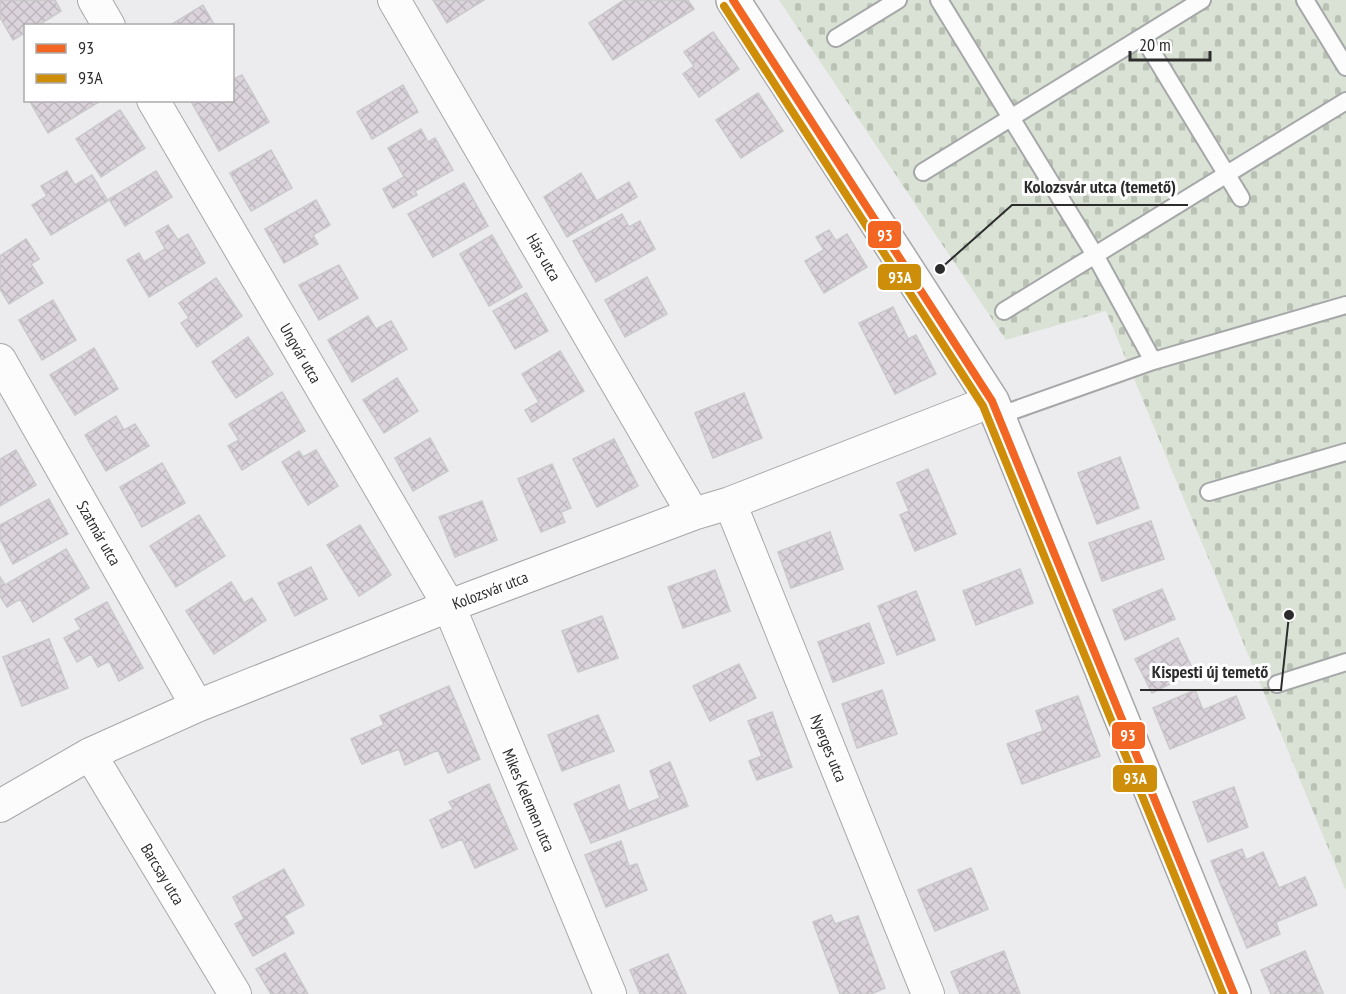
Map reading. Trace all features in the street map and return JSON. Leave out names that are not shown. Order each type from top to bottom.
[{"type":"street","points":[[94,0],[108,24]]},
{"type":"street","name":"Hárs utca","points":[[394,0],[693,514]]},
{"type":"street","points":[[733,0],[995,409],[1234,994]]},
{"type":"street","name":"Ungvár utca","points":[[154,102],[448,606]]},
{"type":"street","name":"Szatmár utca","points":[[0,360],[197,706]]},
{"type":"street","name":"Kolozsvár utca","points":[[0,806],[90,754],[197,706],[448,606],[693,514],[995,409]]},
{"type":"street","name":"Nyerges utca","points":[[729,502],[928,994]]},
{"type":"street","name":"Mikes Kelemen utca","points":[[448,606],[610,994]]},
{"type":"street","name":"Barcsay utca","points":[[90,754],[235,994]]},
{"type":"lane","points":[[836,38],[898,0]]},
{"type":"lane","points":[[939,0],[1095,255],[1153,361]]},
{"type":"lane","points":[[923,172],[1202,0]]},
{"type":"lane","points":[[1305,0],[1346,67]]},
{"type":"lane","points":[[1143,37],[1241,198]]},
{"type":"lane","points":[[1004,311],[1346,101]]},
{"type":"lane","points":[[995,409],[1346,305]]},
{"type":"lane","points":[[1209,492],[1346,452]]},
{"type":"lane","points":[[1277,684],[1346,662]]},
{"type":"green space","points":[[779,0],[1346,0],[1346,891],[1106,311],[1006,340]]},
{"type":"building","points":[[0,0],[55,0],[61,11],[40,24],[24,24],[24,33],[13,40],[0,17]]},
{"type":"building","points":[[433,0],[484,0],[447,23]]},
{"type":"building","points":[[624,0],[688,0],[694,9],[613,60],[589,23]]},
{"type":"building","points":[[203,5],[214,24],[172,24]]},
{"type":"building","points":[[713,32],[739,69],[699,97],[683,74],[694,66],[684,52]]},
{"type":"building","points":[[242,75],[269,122],[219,151],[192,103],[234,102],[234,79]]},
{"type":"building","points":[[403,85],[418,112],[372,139],[357,112]]},
{"type":"building","points":[[758,93],[783,131],[741,158],[716,120]]},
{"type":"building","points":[[30,102],[99,102],[48,133]]},
{"type":"building","points":[[120,110],[145,148],[101,177],[76,139]]},
{"type":"building","points":[[421,129],[428,142],[435,138],[453,170],[415,191],[417,195],[393,208],[383,189],[404,177],[388,148]]},
{"type":"building","points":[[271,150],[292,188],[251,211],[230,173]]},
{"type":"building","points":[[67,171],[75,185],[92,175],[108,201],[51,235],[32,205],[47,196],[41,186]]},
{"type":"building","points":[[156,171],[172,197],[125,226],[109,199]]},
{"type":"building","points":[[581,173],[597,201],[629,182],[637,197],[567,237],[544,197]]},
{"type":"building","points":[[464,183],[488,226],[433,257],[408,214]]},
{"type":"building","points":[[316,200],[330,225],[313,235],[318,244],[284,263],[265,229]]},
{"type":"building","points":[[622,214],[629,227],[640,221],[655,249],[596,282],[573,241]]},
{"type":"building","points":[[168,225],[178,240],[188,234],[205,263],[149,297],[127,260],[139,253],[144,262],[165,249],[156,232]]},
{"type":"building","points":[[829,230],[836,241],[847,234],[867,267],[824,293],[805,261],[824,250],[816,237]]},
{"type":"building","points":[[492,235],[522,287],[489,306],[460,254]]},
{"type":"building","points":[[26,239],[39,259],[31,264],[43,283],[9,304],[0,289],[0,256]]},
{"type":"building","points":[[339,265],[358,298],[319,320],[299,285]]},
{"type":"building","points":[[647,277],[667,314],[625,337],[605,300]]},
{"type":"building","points":[[216,278],[242,316],[197,347],[181,323],[189,318],[179,303]]},
{"type":"building","points":[[526,293],[548,331],[515,349],[493,311]]},
{"type":"building","points":[[53,300],[76,340],[42,360],[19,320]]},
{"type":"building","points":[[893,307],[908,339],[916,335],[936,374],[895,394],[859,323]]},
{"type":"building","points":[[368,316],[376,329],[391,321],[407,349],[352,382],[328,340]]},
{"type":"building","points":[[248,337],[273,374],[236,398],[212,362]]},
{"type":"building","points":[[94,348],[118,389],[75,415],[50,375]]},
{"type":"building","points":[[560,351],[584,391],[532,422],[525,410],[539,402],[522,374]]},
{"type":"building","points":[[397,378],[418,411],[384,433],[363,400]]},
{"type":"building","points":[[282,392],[305,431],[242,470],[228,446],[239,440],[229,424]]},
{"type":"building","points":[[744,393],[762,438],[713,458],[695,413]]},
{"type":"building","points":[[116,416],[124,430],[135,424],[149,446],[106,471],[85,435]]},
{"type":"building","points":[[430,438],[448,471],[413,491],[395,458]]},
{"type":"building","points":[[614,439],[638,486],[597,507],[573,459]]},
{"type":"building","points":[[16,450],[36,485],[0,506],[0,459]]},
{"type":"building","points":[[316,450],[338,486],[308,505],[282,462],[299,451],[303,457]]},
{"type":"building","points":[[1120,457],[1139,508],[1097,524],[1078,473]]},
{"type":"building","points":[[162,463],[185,503],[142,527],[120,487]]},
{"type":"building","points":[[552,464],[571,508],[561,512],[565,522],[541,532],[518,479]]},
{"type":"building","points":[[928,469],[956,534],[915,551],[900,515],[909,511],[897,483]]},
{"type":"building","points":[[49,499],[68,534],[13,564],[0,539],[0,525]]},
{"type":"building","points":[[482,501],[497,540],[455,557],[439,517]]},
{"type":"building","points":[[199,515],[225,556],[176,587],[150,546]]},
{"type":"building","points":[[1151,521],[1164,559],[1102,581],[1089,543]]},
{"type":"building","points":[[360,525],[391,575],[359,596],[327,545]]},
{"type":"building","points":[[830,532],[843,569],[791,588],[778,552]]},
{"type":"building","points":[[66,549],[89,588],[33,622],[20,599],[7,607],[0,596],[0,577],[5,585]]},
{"type":"building","points":[[311,567],[327,599],[295,616],[278,583]]},
{"type":"building","points":[[1020,569],[1033,603],[976,625],[963,591]]},
{"type":"building","points":[[715,570],[730,611],[683,628],[668,587]]},
{"type":"building","points":[[231,582],[244,603],[252,598],[266,620],[214,654],[186,611]]},
{"type":"building","points":[[1162,589],[1175,619],[1125,640],[1113,610]]},
{"type":"building","points":[[916,591],[935,640],[897,655],[878,606]]},
{"type":"building","points":[[107,602],[143,668],[119,681],[109,661],[98,667],[91,654],[77,662],[64,638],[81,629],[75,619]]},
{"type":"building","points":[[602,616],[618,658],[578,672],[562,631]]},
{"type":"building","points":[[869,623],[884,663],[833,682],[818,642]]},
{"type":"building","points":[[1178,638],[1194,672],[1152,693],[1135,659]]},
{"type":"building","points":[[49,639],[68,688],[22,706],[3,657]]},
{"type":"building","points":[[739,664],[756,698],[710,721],[693,686]]},
{"type":"building","points":[[449,686],[480,759],[448,773],[438,750],[405,765],[399,749],[362,764],[351,739],[384,725],[380,716]]},
{"type":"building","points":[[882,690],[897,734],[857,748],[842,704]]},
{"type":"building","points":[[1195,690],[1203,710],[1236,696],[1245,718],[1170,749],[1153,708]]},
{"type":"building","points":[[1078,696],[1100,756],[1022,784],[1007,744],[1043,731],[1036,711]]},
{"type":"building","points":[[772,712],[792,767],[757,780],[749,761],[762,756],[748,721]]},
{"type":"building","points":[[598,715],[614,751],[562,771],[548,735]]},
{"type":"building","points":[[670,762],[688,806],[591,843],[574,804],[619,785],[628,811],[660,798],[650,771]]},
{"type":"building","points":[[489,784],[517,849],[475,868],[462,839],[442,848],[430,820],[453,809],[449,802]]},
{"type":"building","points":[[1234,787],[1248,827],[1208,842],[1193,802]]},
{"type":"building","points":[[621,841],[629,866],[637,864],[647,890],[606,907],[585,855]]},
{"type":"building","points":[[1242,849],[1246,860],[1263,852],[1279,888],[1305,877],[1317,905],[1276,922],[1280,934],[1247,948],[1211,861]]},
{"type":"building","points":[[971,868],[988,909],[935,931],[918,890]]},
{"type":"building","points":[[284,869],[304,905],[284,916],[294,933],[253,956],[235,924],[244,919],[233,897]]},
{"type":"building","points":[[831,915],[835,924],[858,916],[885,988],[871,994],[840,994],[813,922]]},
{"type":"building","points":[[1004,951],[1020,994],[960,994],[951,972]]},
{"type":"building","points":[[1305,951],[1323,993],[1271,994],[1261,970]]},
{"type":"building","points":[[285,953],[308,994],[271,994],[256,969]]},
{"type":"building","points":[[668,954],[686,994],[640,994],[630,970]]},
{"type":"transit line","name":"93","points":[[733,0],[992,401],[1234,994]]},
{"type":"transit line","name":"93A","points":[[724,6],[983,406],[1223,994]]},
{"type":"place","name":"Kolozsvár utca (temető)","points":[[940,269]]},
{"type":"place","name":"Kispesti új temető","points":[[1289,615]]}]
